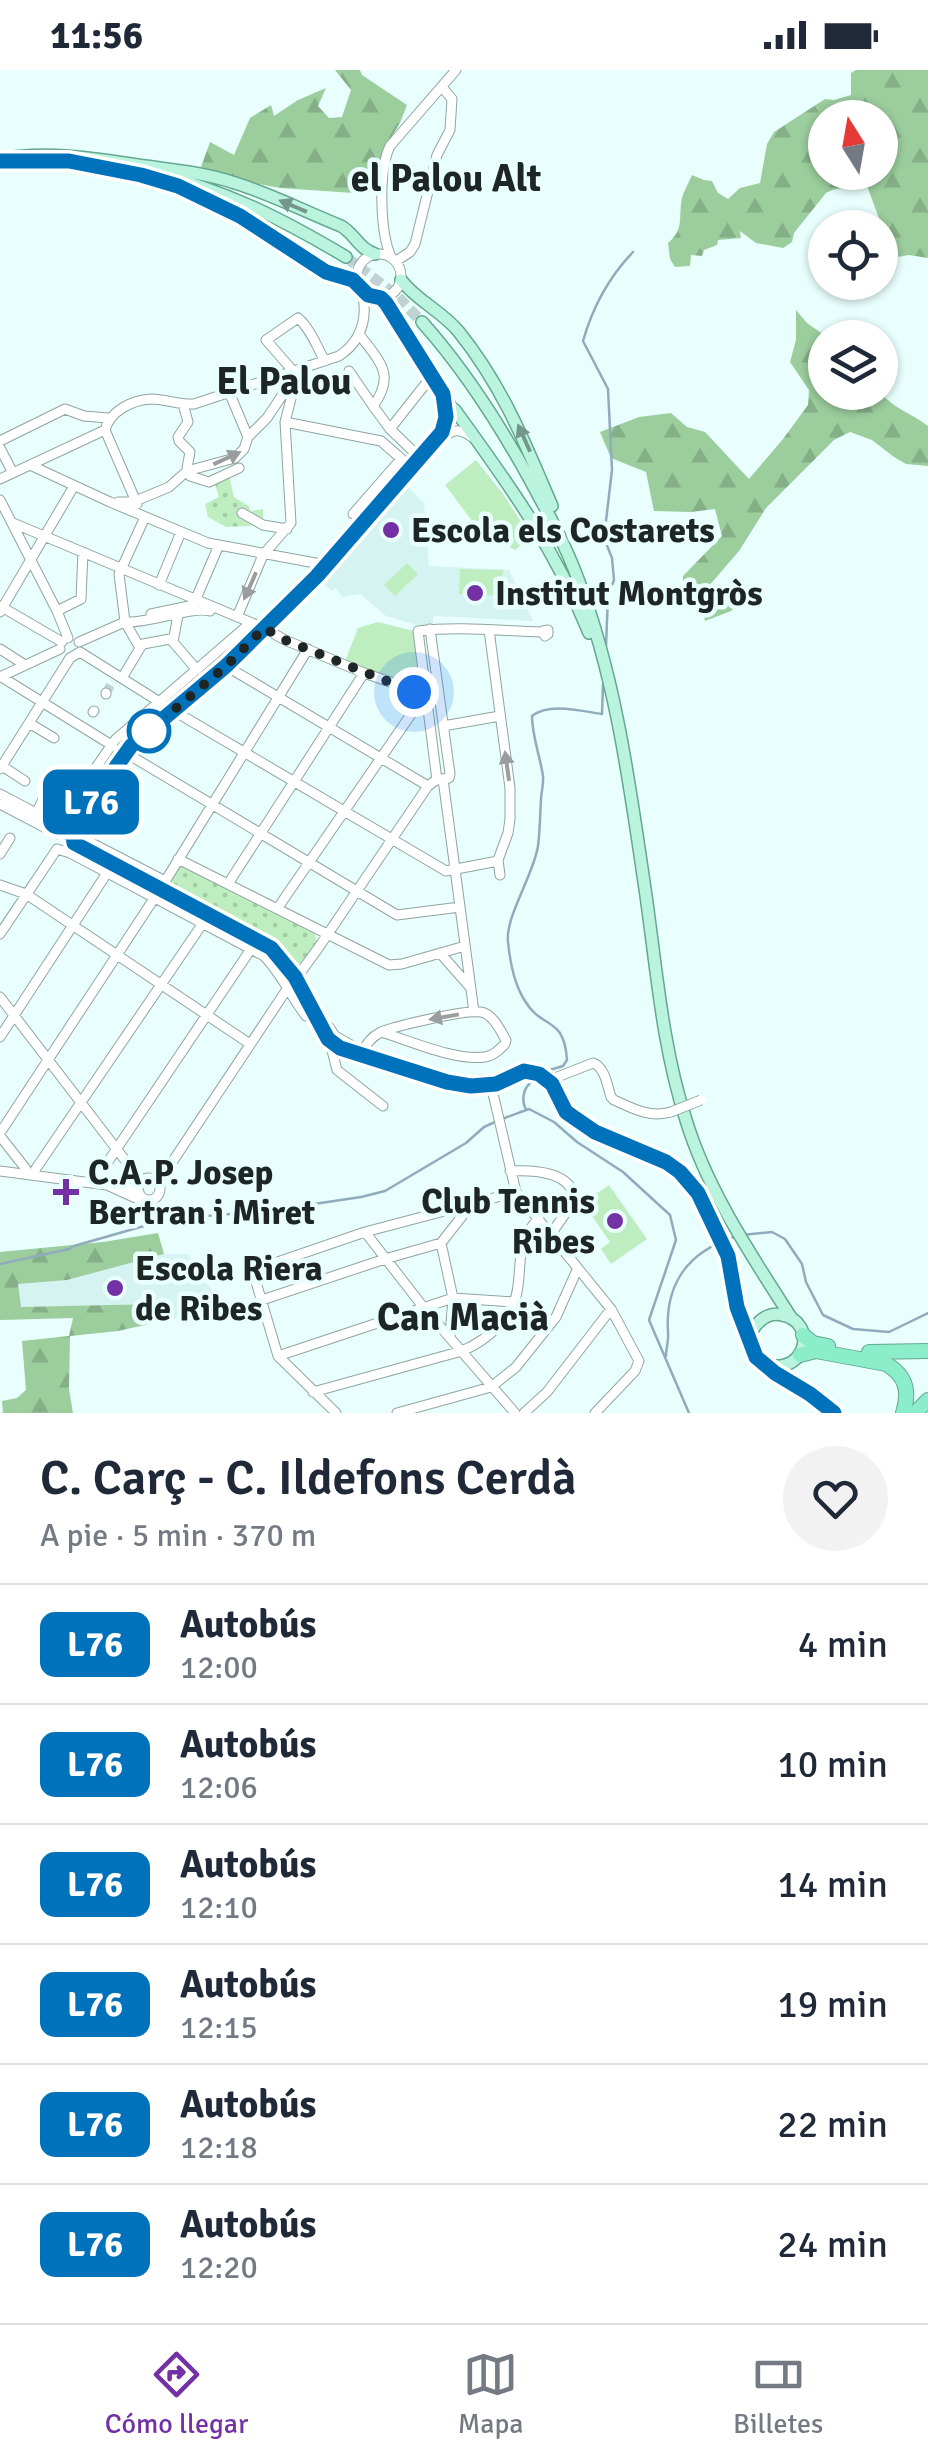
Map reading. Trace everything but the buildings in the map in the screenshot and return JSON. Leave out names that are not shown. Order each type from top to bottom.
[{"type":"highway","points":[[803,1335],[818,1344],[858,1351],[928,1352]]},
{"type":"highway","points":[[798,1357],[816,1352],[894,1368],[905,1382],[907,1400],[903,1413]]},
{"type":"highway","points":[[915,1413],[928,1400]]},
{"type":"main road","points":[[0,160],[83,157],[218,178],[341,226],[362,248],[377,253]]},
{"type":"main road","points":[[0,160],[69,161],[137,170],[209,188],[271,214],[346,257]]},
{"type":"main road","points":[[69,161],[141,175],[200,194],[326,272],[360,287]]},
{"type":"main road","points":[[399,265],[408,288],[456,328],[506,402],[555,514],[556,529]]},
{"type":"main road","points":[[422,322],[464,371],[485,403],[556,529],[578,578],[605,665],[621,735],[675,1080],[692,1138],[711,1182],[762,1274],[803,1335],[796,1374],[810,1394]]},
{"type":"main road","points":[[455,410],[538,529],[605,665]]},
{"type":"main road","points":[[762,1274],[772,1295],[771,1315]]},
{"type":"main road","points":[[792,1319],[771,1315],[758,1322],[751,1344],[756,1357],[834,1413]]},
{"type":"main road","points":[[768,1366],[782,1366],[798,1357]]},
{"type":"street","points":[[366,314],[357,270],[377,253],[384,237],[386,152],[456,70]]},
{"type":"street","points":[[395,316],[393,293],[399,265],[415,244],[437,154],[450,130],[452,99],[442,86]]},
{"type":"street","points":[[384,237],[399,265]]},
{"type":"street","points":[[377,253],[399,265]]},
{"type":"street","points":[[0,934],[68,842],[131,746],[226,666],[326,565],[454,417],[455,410],[395,316],[378,298],[360,287]]},
{"type":"street","points":[[0,479],[106,424],[113,414],[137,402],[153,399],[194,404],[325,361],[357,341],[366,314],[378,298],[393,293]]},
{"type":"street","points":[[237,616],[263,555],[289,525],[285,422],[294,372],[266,340],[298,318],[325,361]]},
{"type":"street","points":[[359,334],[386,376],[384,390],[373,406]]},
{"type":"street","points":[[349,371],[415,463]]},
{"type":"street","points":[[381,441],[432,377]]},
{"type":"street","points":[[110,502],[136,501],[168,487],[187,471],[235,458],[283,394],[294,387]]},
{"type":"street","points":[[229,392],[248,437]]},
{"type":"street","points":[[442,432],[446,417],[443,394]]},
{"type":"street","points":[[183,404],[188,422],[178,437],[190,452],[190,476],[209,482],[240,468]]},
{"type":"street","points":[[0,440],[65,409],[106,424],[143,516],[119,574],[125,622],[140,648]]},
{"type":"street","points":[[285,422],[381,441],[401,459],[415,463]]},
{"type":"street","points":[[415,463],[454,430],[462,430],[479,443]]},
{"type":"street","points":[[0,448],[13,473]]},
{"type":"street","points":[[353,514],[401,459]]},
{"type":"street","points":[[30,465],[218,546],[326,565]]},
{"type":"street","points":[[74,486],[1,608],[446,871],[498,862]]},
{"type":"street","points":[[0,500],[57,611],[64,655],[128,618],[198,602]]},
{"type":"street","points":[[242,513],[263,526],[289,525]]},
{"type":"street","points":[[13,523],[237,616],[261,630]]},
{"type":"street","points":[[159,585],[181,532]]},
{"type":"street","points":[[198,602],[218,546]]},
{"type":"street","points":[[57,611],[81,599],[82,552]]},
{"type":"street","points":[[125,622],[204,609],[425,694]]},
{"type":"street","points":[[173,642],[178,615]]},
{"type":"street","points":[[57,829],[115,740],[247,626]]},
{"type":"street","points":[[0,997],[116,1148],[144,1198],[154,1199],[160,1190],[159,1182],[250,1044],[391,840],[435,782],[450,778],[430,630]]},
{"type":"street","points":[[489,630],[511,808],[498,862],[500,874]]},
{"type":"street","points":[[474,1012],[455,868],[435,782],[418,631],[542,632]]},
{"type":"street","points":[[117,678],[143,644],[170,639],[197,670]]},
{"type":"street","points":[[0,677],[64,643]]},
{"type":"street","points":[[0,649],[25,665]]},
{"type":"street","points":[[30,1169],[0,1134],[163,885],[308,649]]},
{"type":"street","points":[[25,781],[2,761],[76,651]]},
{"type":"street","points":[[226,666],[380,757],[435,782]]},
{"type":"street","points":[[228,884],[364,672]]},
{"type":"street","points":[[0,677],[113,746]]},
{"type":"street","points":[[277,910],[425,694]]},
{"type":"street","points":[[443,726],[500,716]]},
{"type":"street","points":[[28,723],[54,738]]},
{"type":"street","points":[[126,753],[398,915],[460,907]]},
{"type":"street","points":[[36,812],[46,793]]},
{"type":"street","points":[[0,794],[57,829]]},
{"type":"street","points":[[0,804],[63,832],[68,842],[107,872],[251,948],[270,962],[306,1016],[329,1027],[345,1043],[447,1082],[491,1086],[524,1071],[539,1074],[548,1081],[566,1112],[595,1132],[666,1162],[688,1178],[717,1231],[728,1256],[735,1299],[751,1344]]},
{"type":"street","points":[[0,854],[10,838]]},
{"type":"street","points":[[68,842],[163,885],[271,948],[295,977],[328,1039],[337,1070],[383,1106]]},
{"type":"street","points":[[178,859],[389,966],[465,946]]},
{"type":"street","points":[[0,1037],[107,872]]},
{"type":"street","points":[[0,886],[26,894],[250,1044]]},
{"type":"street","points":[[30,1169],[81,1104],[202,923]]},
{"type":"street","points":[[97,1178],[251,948]]},
{"type":"street","points":[[440,954],[470,986]]},
{"type":"street","points":[[328,1039],[340,1048],[363,1050],[381,1032],[415,1022],[484,1012],[492,1018],[506,1044],[490,1055],[456,1056],[381,1032]]},
{"type":"street","points":[[413,1042],[415,1022]]},
{"type":"street","points":[[548,1081],[593,1062],[602,1070],[614,1100],[646,1114],[660,1115],[701,1100]]},
{"type":"street","points":[[495,1106],[505,1080]]},
{"type":"street","points":[[469,1085],[495,1106]]},
{"type":"street","points":[[491,1086],[516,1192],[611,1310],[639,1361],[635,1371],[595,1413]]},
{"type":"street","points":[[509,1166],[553,1174],[573,1189],[574,1201],[551,1234]]},
{"type":"street","points":[[0,1168],[110,1180],[141,1191]]},
{"type":"street","points":[[0,1168],[141,1191]]},
{"type":"street","points":[[141,1191],[149,1178],[159,1182]]},
{"type":"street","points":[[336,1413],[278,1356],[254,1270],[366,1232],[516,1192]]},
{"type":"street","points":[[262,1300],[441,1243],[463,1215],[465,1205]]},
{"type":"street","points":[[312,1392],[462,1351],[484,1340],[515,1302],[521,1246],[538,1218]]},
{"type":"street","points":[[366,1232],[424,1308],[514,1413]]},
{"type":"street","points":[[441,1243],[453,1298],[450,1337]]},
{"type":"street","points":[[397,1413],[491,1387],[516,1367],[556,1317],[577,1270]]},
{"type":"street","points":[[278,1356],[453,1298],[515,1302]]},
{"type":"street","points":[[524,1413],[556,1381],[611,1310]]},
{"type":"street","points":[[741,1315],[758,1322]]},
{"type":"shaded area","name":"Escola els Costarets","points":[[401,479],[424,504],[429,566],[509,570],[533,621],[436,616],[433,624],[420,626],[386,616],[360,594],[342,597],[336,588],[331,591],[317,576]]},
{"type":"shaded area","name":"Escola Riera de Ribes","points":[[164,1254],[188,1254],[213,1290],[209,1298],[219,1305],[217,1309],[158,1322],[154,1304],[20,1307],[18,1284],[67,1280]]},
{"type":"green space","points":[[335,70],[360,70],[407,105],[382,152],[371,184],[354,193],[280,188],[201,167],[210,142],[234,155],[250,118],[271,105],[274,116],[326,88],[318,106],[329,118],[342,117],[351,90]]},
{"type":"green space","points":[[856,70],[928,70],[928,258],[898,257],[898,210],[876,210],[869,190],[898,190],[898,100],[834,100],[851,95],[851,73]]},
{"type":"green space","points":[[808,110],[808,190],[832,190],[808,210],[792,242],[783,248],[756,243],[740,231],[741,238],[718,240],[702,256],[691,255],[690,266],[675,267],[668,243],[679,228],[682,198],[692,175],[712,181],[718,193],[728,199],[740,188],[760,183],[767,144],[774,132]]},
{"type":"green space","points":[[796,310],[808,324],[808,389],[790,362],[796,340]]},
{"type":"green space","points":[[808,405],[808,410],[898,408],[928,426],[928,466],[906,464],[872,440],[850,432],[834,440],[766,508],[739,551],[702,594],[738,604],[731,611],[705,621],[701,600],[683,593],[683,576],[722,536],[715,509],[654,511],[646,472],[611,458],[600,432],[639,417],[671,413],[687,427],[705,432],[749,479]]},
{"type":"green space","points":[[476,460],[531,537],[515,550],[479,530],[445,485]]},
{"type":"green space","points":[[229,475],[234,497],[249,506],[250,511],[263,509],[263,525],[226,527],[208,517],[205,504],[219,497],[214,481]]},
{"type":"green space","points":[[407,563],[418,574],[395,596],[384,585]]},
{"type":"green space","points":[[460,569],[503,570],[502,596],[459,594]]},
{"type":"green space","points":[[378,622],[418,632],[425,694],[344,664],[358,628]]},
{"type":"green space","points":[[179,861],[314,932],[317,941],[302,963],[290,964],[245,930],[163,887]]},
{"type":"green space","name":"Club Tennis Ribes","points":[[609,1185],[647,1239],[611,1264],[601,1249],[610,1242],[583,1203]]},
{"type":"green space","points":[[158,1233],[164,1254],[67,1280],[18,1284],[21,1307],[155,1304],[158,1322],[70,1336],[69,1389],[73,1413],[3,1413],[2,1401],[17,1398],[26,1390],[22,1341],[69,1336],[73,1318],[0,1320],[0,1252]]},
{"type":"waterway","points":[[606,646],[608,596],[614,580],[612,558],[604,538],[612,470],[608,389],[583,341],[602,293],[633,252]]},
{"type":"waterway","points":[[543,1072],[563,1066],[567,1060],[565,1046],[557,1029],[538,1016],[521,994],[508,942],[511,920],[539,840],[543,779],[532,716],[556,708],[602,714],[603,684]]},
{"type":"waterway","points":[[526,1110],[524,1094],[533,1081]]},
{"type":"waterway","points":[[502,1119],[529,1109],[554,1122],[623,1172],[670,1215],[676,1240],[649,1320],[689,1413]]},
{"type":"waterway","points":[[0,1264],[69,1249],[144,1226],[385,1191],[495,1122]]},
{"type":"waterway","points":[[742,1235],[772,1232],[785,1239],[802,1264],[806,1282],[823,1315],[853,1329],[889,1332],[928,1313]]},
{"type":"waterway","points":[[666,1356],[668,1315],[675,1285],[704,1251],[734,1237]]},
{"type":"tunnel","points":[[346,257],[398,297],[422,322]]},
{"type":"tunnel","points":[[106,693],[113,681]]},
{"type":"tunnel","points":[[66,773],[82,784]]},
{"type":"bus line","name":"L76","points":[[0,161],[69,161],[178,186],[220,204],[326,272],[353,280],[368,295],[381,298],[395,316],[443,394],[446,417],[442,432],[317,576],[226,666],[131,746],[69,833],[74,843],[271,948],[295,977],[328,1039],[340,1048],[471,1086],[491,1086],[524,1071],[539,1074],[552,1084],[566,1112],[604,1138],[666,1162],[688,1178],[705,1204],[728,1256],[737,1307],[756,1357],[834,1413]]},
{"type":"place","name":"Escola els Costarets","points":[[391,530]]},
{"type":"place","name":"Institut Montgròs","points":[[475,593]]},
{"type":"place","name":"C.A.P. Josep Bertran i Miret","points":[[66,1192]]},
{"type":"place","name":"Club Tennis Ribes","points":[[615,1221]]},
{"type":"place","name":"Escola Riera de Ribes","points":[[115,1288]]},
{"type":"district","name":"el Palou Alt","points":[[446,178]]},
{"type":"district","name":"El Palou","points":[[284,381]]},
{"type":"district","name":"Can Macià","points":[[463,1317]]},
{"type":"route","points":[[149,731],[264,628],[414,692]]}]
